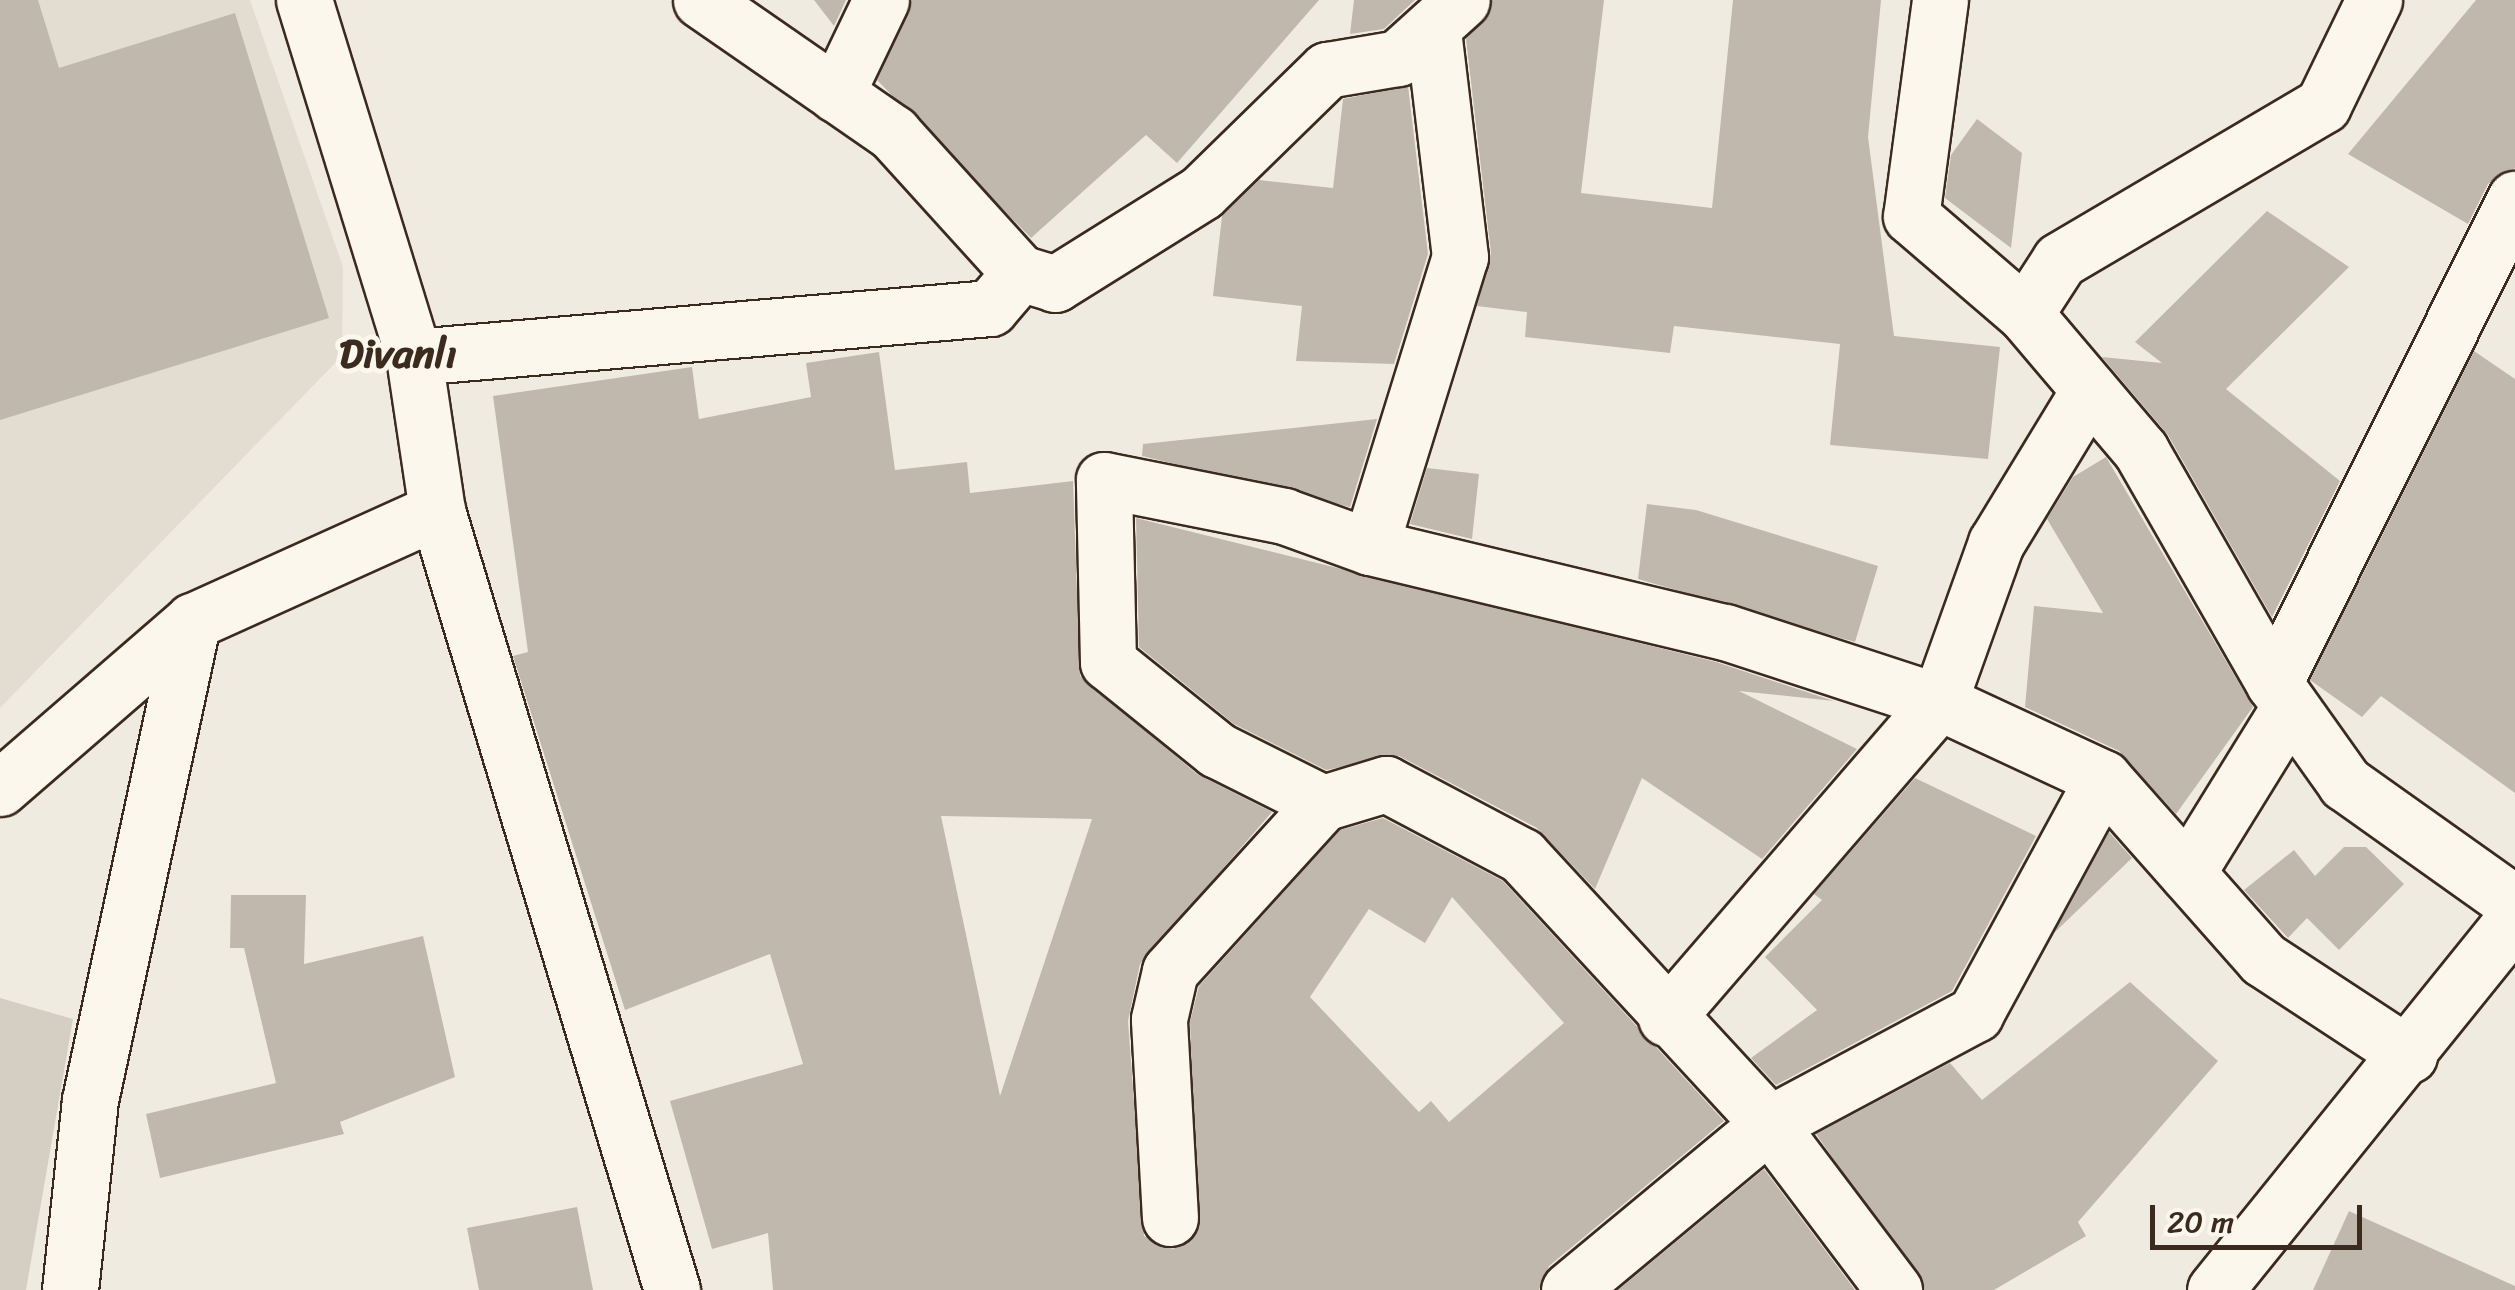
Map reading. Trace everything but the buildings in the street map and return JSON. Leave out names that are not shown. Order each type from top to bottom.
[{"type":"street","points":[[304,0],[414,357],[438,510],[672,1290]]},
{"type":"street","points":[[701,0],[893,134],[1020,273],[1056,284],[1202,192],[1327,70],[1398,58],[1447,14]]},
{"type":"street","points":[[836,94],[881,0]]},
{"type":"street","points":[[1940,0],[1910,216],[2025,314],[2141,451],[2282,694],[2345,782],[2515,904]]},
{"type":"street","points":[[2025,314],[2060,260],[2323,105],[2374,0]]},
{"type":"street","points":[[1370,547],[1460,257],[1447,14]]},
{"type":"street","points":[[2187,874],[2282,694],[2515,199]]},
{"type":"street","points":[[414,357],[990,308],[1020,273]]},
{"type":"street","points":[[1666,1018],[1939,702],[1996,543],[2089,390]]},
{"type":"street","points":[[1323,803],[1217,750],[1108,662],[1104,480],[1284,516],[1370,547],[1725,632],[1939,702],[2103,778],[2263,959],[2410,1055]]},
{"type":"street","points":[[0,788],[193,621],[438,510]]},
{"type":"street","points":[[70,1290],[90,1100],[193,621]]},
{"type":"street","points":[[1569,1290],[1770,1124],[1975,1014],[2103,778]]},
{"type":"street","points":[[1170,1218],[1159,1019],[1170,971],[1323,803],[1386,784],[1522,856],[1666,1018],[1770,1124],[1894,1290]]},
{"type":"street","points":[[2216,1290],[2410,1055],[2515,918]]},
{"type":"shaded area","points":[[0,0],[250,0],[343,267],[342,356],[0,708]]},
{"type":"shaded area","points":[[0,998],[73,1019],[26,1290],[0,1290]]},
{"type":"district","name":"Divanlı","points":[[398,354]]}]
